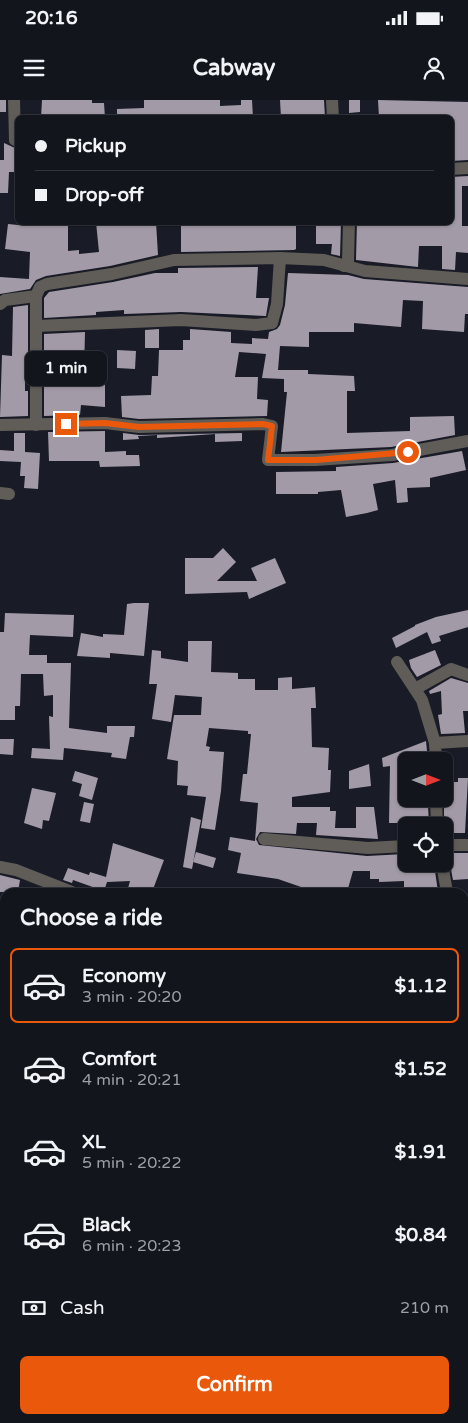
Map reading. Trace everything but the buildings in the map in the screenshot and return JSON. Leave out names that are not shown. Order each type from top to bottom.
[{"type":"street","points":[[14,100],[15,140]]},
{"type":"street","points":[[332,100],[333,115]]},
{"type":"street","points":[[454,169],[468,168]]},
{"type":"street","points":[[344,266],[348,261],[349,225]]},
{"type":"street","points":[[36,326],[181,320],[256,324],[272,323],[277,304],[280,258]]},
{"type":"street","points":[[36,425],[36,296],[40,287],[46,284],[112,274],[174,260],[280,258],[324,260],[365,271],[468,279]]},
{"type":"street","points":[[0,304],[5,300],[36,296]]},
{"type":"street","points":[[0,425],[105,423],[139,427],[263,424],[272,426],[268,460],[316,460],[392,455],[468,441]]},
{"type":"street","points":[[397,662],[422,700],[435,743],[436,752]]},
{"type":"street","points":[[415,689],[451,669],[462,675],[468,675]]},
{"type":"street","points":[[435,743],[468,741]]},
{"type":"street","points":[[264,839],[368,848],[398,846]]},
{"type":"street","points":[[453,845],[468,845]]},
{"type":"street","points":[[0,867],[16,870],[58,888]]},
{"type":"street","points":[[443,872],[446,888]]},
{"type":"route","points":[[66,424],[105,423],[139,427],[263,424],[272,426],[268,460],[316,460],[392,455],[408,452]]}]
